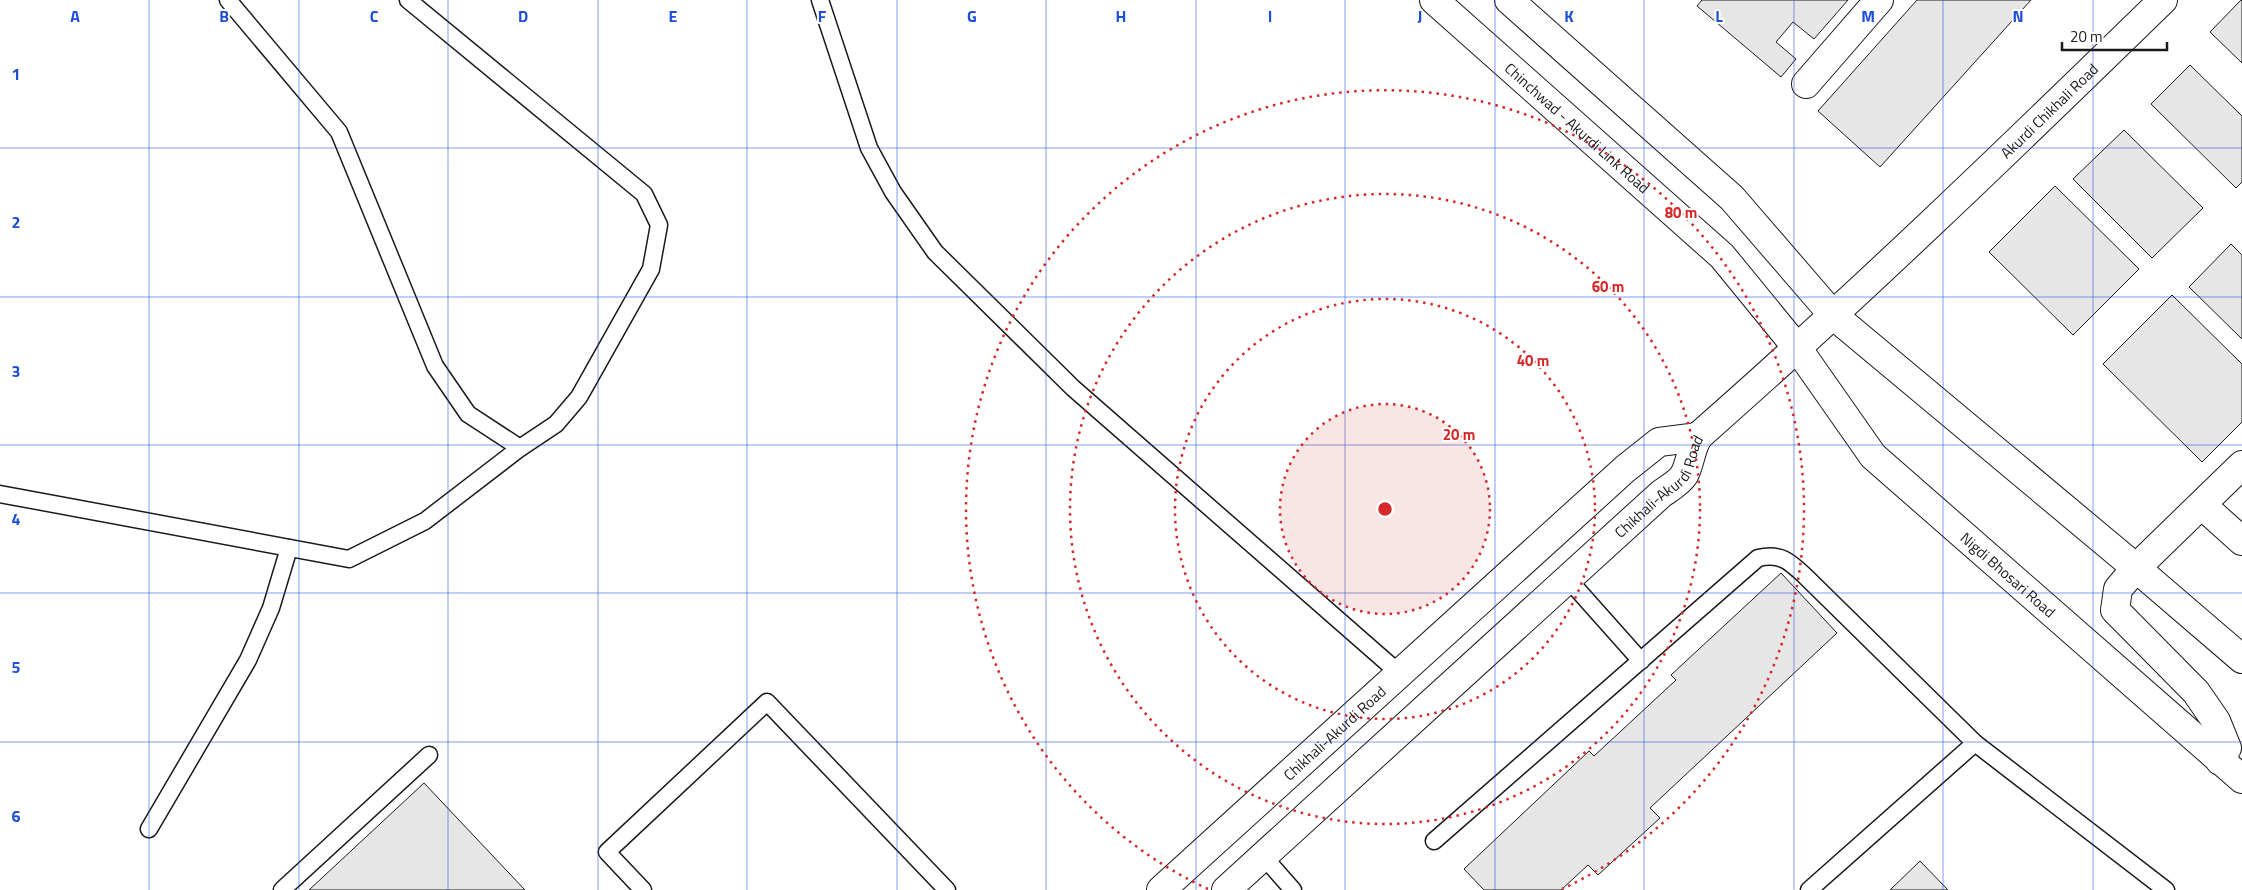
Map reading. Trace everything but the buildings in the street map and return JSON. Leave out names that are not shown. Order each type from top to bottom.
[{"type":"main road","name":"Chinchwad - Akurdi Link Road","points":[[1434,0],[1722,256],[1798,349]]},
{"type":"main road","points":[[1510,0],[1732,198],[1833,314],[2242,659]]},
{"type":"main road","points":[[1806,84],[1879,0]]},
{"type":"main road","name":"Akurdi Chikhali Road","points":[[1698,437],[1798,349],[1833,314],[1935,222],[2163,0]]},
{"type":"main road","name":"Nigdi Bhosari Road","points":[[1798,349],[1873,456],[2242,779]]},
{"type":"main road","name":"Chikhali-Akurdi Road","points":[[1161,890],[1625,469],[1659,442],[1698,437],[1683,476],[1226,890]]},
{"type":"main road","points":[[2220,761],[2228,748],[2216,721],[2201,699],[2163,656],[2136,633],[2115,610],[2118,589],[2136,568],[2242,465]]},
{"type":"main road","points":[[2202,505],[2242,541]]},
{"type":"lane","points":[[228,0],[339,132],[435,366],[468,414],[520,448]]},
{"type":"lane","points":[[0,494],[349,559],[425,521],[520,448],[556,424],[579,397],[651,269],[659,225],[644,194],[408,0]]},
{"type":"lane","points":[[820,0],[869,148],[892,192],[935,252],[1073,388],[1399,673]]},
{"type":"lane","points":[[149,829],[248,660],[271,608],[289,548]]},
{"type":"lane","points":[[1434,841],[1758,558],[1772,555],[1790,562],[1975,743],[2166,890]]},
{"type":"lane","points":[[1568,579],[1641,661]]},
{"type":"lane","points":[[643,890],[607,852],[767,702],[946,890]]},
{"type":"lane","points":[[1809,890],[1975,743]]},
{"type":"lane","points":[[282,890],[429,755]]},
{"type":"lane","points":[[1263,856],[1293,890]]}]
